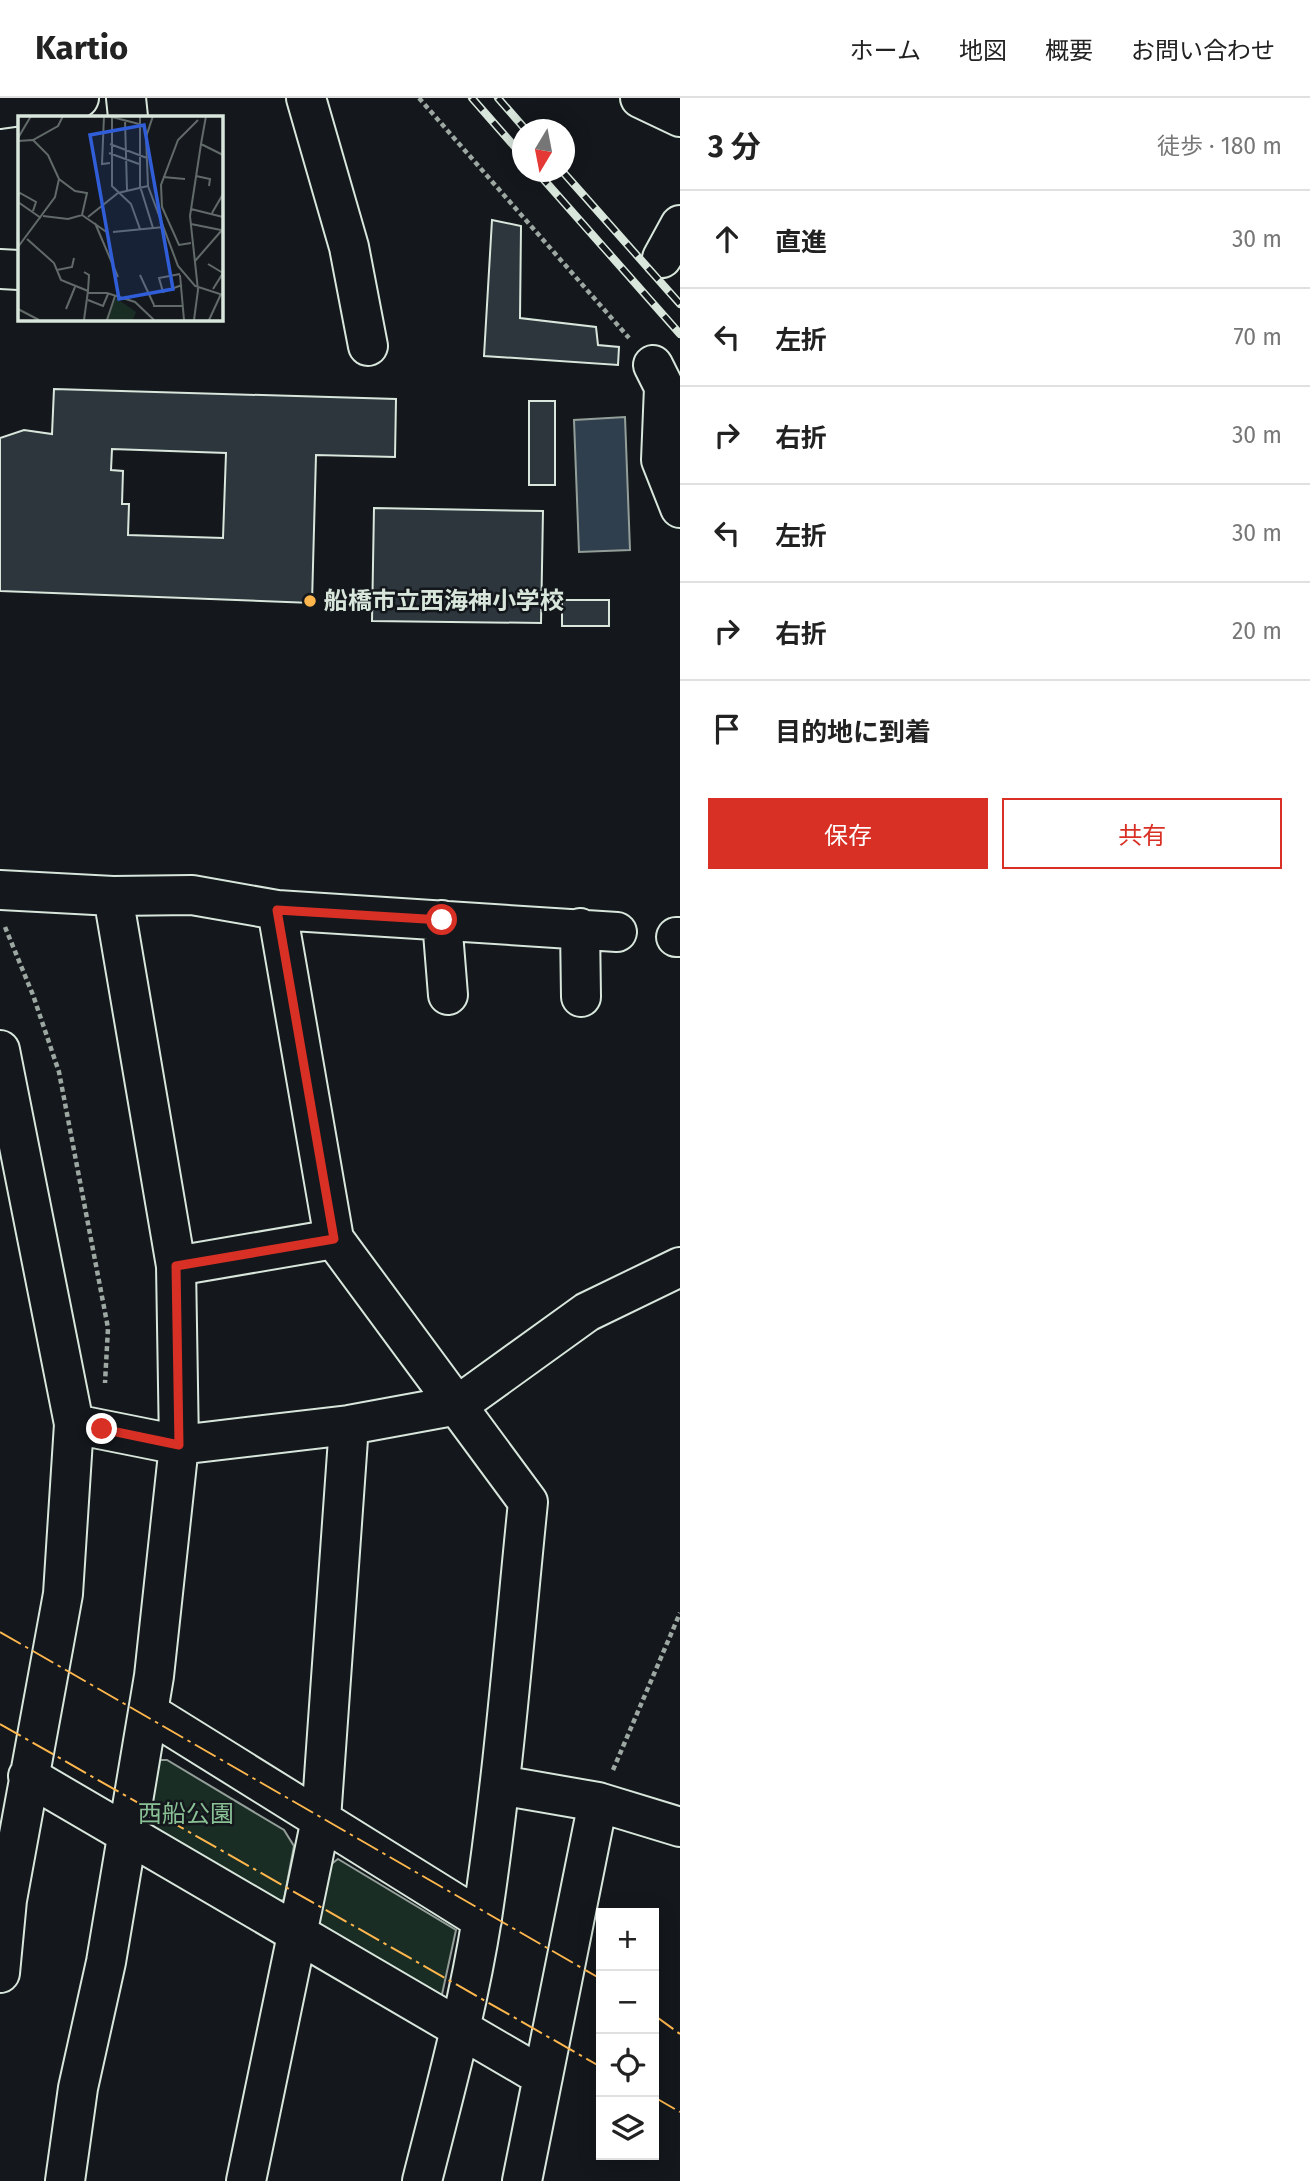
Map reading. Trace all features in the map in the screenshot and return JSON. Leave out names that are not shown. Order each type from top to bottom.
[{"type":"street","points":[[0,109],[79,98]]},
{"type":"street","points":[[126,98],[128,116]]},
{"type":"street","points":[[306,98],[349,247],[368,346]]},
{"type":"street","points":[[640,98],[680,117]]},
{"type":"street","points":[[662,258],[680,225]]},
{"type":"street","points":[[0,269],[18,271]]},
{"type":"street","points":[[653,365],[664,387],[661,460],[680,508]]},
{"type":"street","points":[[0,890],[113,896],[192,895],[277,910],[599,930],[581,997]]},
{"type":"street","points":[[65,2181],[78,2088],[106,1962],[148,1712],[179,1445],[176,1266],[113,896]]},
{"type":"street","points":[[277,910],[334,1239],[528,1502],[500,1785],[482,1920],[461,2026],[422,2181]]},
{"type":"street","points":[[442,920],[448,995]]},
{"type":"street","points":[[0,1050],[88,1427],[63,1594],[7,1900],[0,1973]]},
{"type":"street","points":[[176,1266],[334,1239]]},
{"type":"street","points":[[88,1427],[179,1445],[349,1425],[458,1405],[587,1312],[680,1267]]},
{"type":"street","points":[[246,2181],[321,1819],[349,1425]]},
{"type":"street","points":[[148,1712],[482,1920]]},
{"type":"street","points":[[28,1776],[461,2026],[543,2077]]},
{"type":"street","points":[[500,1785],[598,1802],[680,1827]]},
{"type":"street","points":[[522,2181],[598,1802]]},
{"type":"path","points":[[419,98],[653,365]]},
{"type":"path","points":[[0,917],[29,984],[59,1072],[108,1328],[88,1427]]},
{"type":"path","points":[[598,1802],[633,1727],[680,1613]]},
{"type":"green space","name":"西船公園","points":[[154,1760],[167,1760],[284,1830],[294,1846],[284,1899],[275,1904],[142,1821]]},
{"type":"green space","points":[[338,1859],[456,1930],[441,1999],[328,1937],[315,1919],[330,1865]]},
{"type":"water","points":[[625,417],[630,550],[579,552],[574,420]]},
{"type":"building","points":[[492,220],[521,226],[520,318],[596,327],[598,345],[619,347],[618,365],[484,356]]},
{"type":"building","points":[[54,389],[396,399],[395,457],[316,455],[312,603],[0,591],[0,438],[24,430],[52,434]],"holes":[[[112,449],[226,453],[223,538],[128,535],[129,504],[122,504],[123,471],[111,470]]]},
{"type":"building","points":[[529,401],[555,401],[555,485],[529,485]]},
{"type":"building","points":[[374,508],[543,511],[541,623],[372,621]]},
{"type":"building","points":[[562,600],[609,600],[609,626],[562,626]]},
{"type":"railway","points":[[472,98],[512,144]]},
{"type":"railway","points":[[498,98],[516,119]]},
{"type":"railway","points":[[546,182],[680,334]]},
{"type":"railway","points":[[572,182],[680,304]]},
{"type":"power","points":[[0,1632],[596,1976]]},
{"type":"power","points":[[0,1724],[596,2064]]},
{"type":"power","points":[[659,2019],[680,2034]]},
{"type":"power","points":[[659,2100],[680,2112]]},
{"type":"place","name":"船橋市立西海神小学校","points":[[310,601]]},
{"type":"route","points":[[102,1429],[179,1445],[176,1266],[334,1239],[277,910],[442,920]]}]
